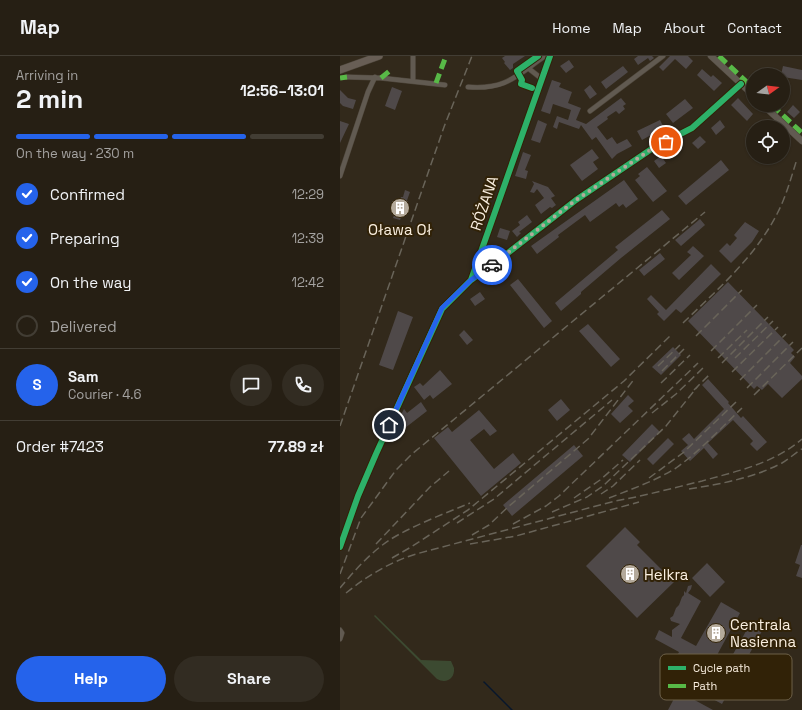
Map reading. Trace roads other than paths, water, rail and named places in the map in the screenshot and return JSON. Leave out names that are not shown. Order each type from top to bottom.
[{"type":"main road","points":[[340,70],[379,56]]},
{"type":"street","points":[[413,56],[414,80]]},
{"type":"street","points":[[468,87],[493,87],[505,84],[545,56]]},
{"type":"street","name":"RÓŻANA","points":[[340,547],[358,496],[442,308],[471,280],[550,56]]},
{"type":"street","points":[[590,111],[663,56]]},
{"type":"street","points":[[711,56],[746,89]]},
{"type":"street","points":[[528,68],[542,78]]},
{"type":"street","points":[[347,77],[376,77],[414,80],[445,85]]},
{"type":"street","points":[[340,176],[368,92],[376,77]]},
{"type":"street","points":[[471,280],[576,200],[653,148],[692,128],[741,84]]},
{"type":"street","points":[[771,112],[802,141]]},
{"type":"street","points":[[340,630],[342,633],[340,638]]},
{"type":"waterway","points":[[484,682],[512,710]]},
{"type":"railway","points":[[340,426],[444,127],[472,56]]},
{"type":"railway","points":[[683,323],[735,272],[768,230],[780,208],[797,159]]},
{"type":"railway","points":[[340,574],[361,518],[396,470],[412,454],[705,212]]},
{"type":"railway","points":[[696,336],[742,290]]},
{"type":"railway","points":[[711,351],[757,305]]},
{"type":"railway","points":[[722,363],[768,317]]},
{"type":"railway","points":[[735,358],[773,321]]},
{"type":"railway","points":[[732,372],[778,327]]},
{"type":"railway","points":[[718,358],[747,330]]},
{"type":"railway","points":[[740,380],[786,334]]},
{"type":"railway","points":[[392,558],[468,510],[624,381],[671,335]]},
{"type":"railway","points":[[747,388],[793,342]]},
{"type":"railway","points":[[658,366],[680,345]]},
{"type":"railway","points":[[754,395],[802,348]]},
{"type":"railway","points":[[662,371],[684,349]]},
{"type":"railway","points":[[661,383],[690,355]]},
{"type":"railway","points":[[513,524],[546,506],[559,496],[698,363]]},
{"type":"railway","points":[[652,413],[676,394],[703,368]]},
{"type":"railway","points":[[694,390],[709,375]]},
{"type":"railway","points":[[472,535],[489,525],[588,439],[635,378]]},
{"type":"railway","points":[[552,512],[587,497],[603,486],[666,426],[698,386]]},
{"type":"railway","points":[[457,523],[494,499],[612,400]]},
{"type":"railway","points":[[649,478],[684,452],[736,402]]},
{"type":"railway","points":[[609,498],[652,481],[676,468],[702,447],[742,408]]},
{"type":"railway","points":[[346,593],[379,570],[416,554],[615,501],[637,497],[741,470],[779,455],[802,439]]},
{"type":"railway","points":[[689,489],[725,483],[760,473],[782,463],[802,449]]},
{"type":"railway","points":[[574,498],[600,480],[623,460]]},
{"type":"railway","points":[[601,494],[613,486],[640,460]]},
{"type":"railway","points":[[376,544],[430,487],[449,471]]},
{"type":"railway","points":[[470,544],[516,536],[639,502]]},
{"type":"railway","points":[[340,588],[370,555],[391,539],[420,524],[470,503]]},
{"type":"place","name":"Oława Oł","points":[[400,208]]},
{"type":"place","name":"Helkra","points":[[630,574]]},
{"type":"place","name":"Centrala Nasienna","points":[[716,633]]}]
